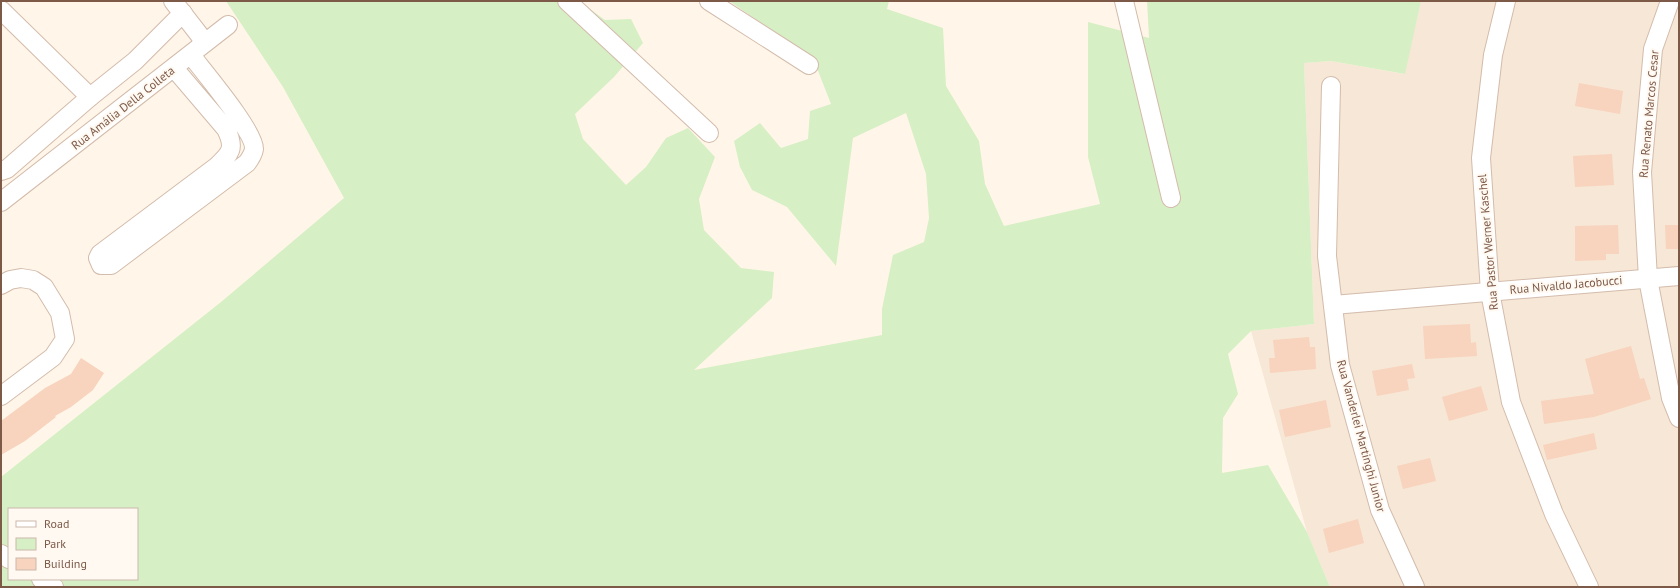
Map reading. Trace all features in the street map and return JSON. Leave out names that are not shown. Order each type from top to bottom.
[{"type":"street","points":[[567,1],[709,132]]},
{"type":"street","points":[[709,1],[809,66]]},
{"type":"street","points":[[1124,1],[1171,198]]},
{"type":"street","name":"Rua Pastor Werner Kaschel","points":[[1506,1],[1493,55],[1481,158],[1490,292],[1511,402],[1554,514],[1589,587]]},
{"type":"street","name":"Rua Renato Marcos Cesar","points":[[1670,1],[1653,49],[1642,172],[1648,279],[1671,398],[1679,418]]},
{"type":"street","points":[[1,171],[8,169],[90,97],[135,62],[178,7],[201,37],[197,49],[246,128],[254,148],[252,156],[247,163],[111,264],[101,265],[98,258],[100,254],[216,167],[228,155],[232,147],[231,139],[226,130],[174,68]]},
{"type":"street","points":[[1,10],[90,97]]},
{"type":"street","name":"Rua Amália Della Colleta","points":[[1,202],[174,68],[228,24]]},
{"type":"street","name":"Rua Vanderlei Martinghi Junior","points":[[1331,86],[1327,256],[1340,365],[1380,510],[1415,587]]},
{"type":"street","name":"Rua Nivaldo Jacobucci","points":[[1333,304],[1679,276]]},
{"type":"street","points":[[1,285],[10,280],[21,278],[33,280],[44,287],[60,313],[65,339],[54,357],[1,396]]},
{"type":"street","points":[[43,580],[54,587]]},
{"type":"shaded area","points":[[1421,1],[1679,1],[1679,587],[1330,587],[1307,532],[1251,331],[1314,324],[1304,63],[1331,61],[1404,74]]},
{"type":"green space","points":[[226,1],[579,1],[605,20],[631,19],[643,43],[614,77],[575,114],[583,139],[626,185],[646,167],[666,138],[688,128],[715,157],[699,199],[704,230],[741,268],[774,272],[772,298],[694,370],[882,335],[882,309],[893,255],[924,242],[929,218],[926,174],[906,113],[853,138],[836,266],[787,207],[752,190],[740,167],[734,141],[760,123],[781,148],[808,139],[810,111],[831,104],[813,58],[729,1],[889,1],[887,9],[943,28],[946,86],[979,141],[985,184],[1004,226],[1100,204],[1088,157],[1088,22],[1149,38],[1147,1],[1421,1],[1405,74],[1331,61],[1304,63],[1314,324],[1251,331],[1228,354],[1238,394],[1223,418],[1222,473],[1268,465],[1307,532],[1330,587],[1,587],[1,477],[221,302],[344,198],[283,87]]},
{"type":"building","points":[[1579,83],[1623,91],[1620,114],[1575,106]]},
{"type":"building","points":[[1612,154],[1614,185],[1575,187],[1573,156]]},
{"type":"building","points":[[1618,225],[1619,254],[1606,254],[1606,260],[1575,261],[1575,226]]},
{"type":"building","points":[[1665,225],[1679,225],[1679,249],[1666,249]]},
{"type":"building","points":[[1470,324],[1471,343],[1476,342],[1477,356],[1425,359],[1423,326]]},
{"type":"building","points":[[1309,337],[1310,347],[1315,347],[1316,369],[1270,373],[1269,358],[1275,358],[1273,340]]},
{"type":"building","points":[[1631,346],[1640,379],[1644,378],[1651,399],[1594,417],[1544,424],[1541,401],[1594,394],[1585,359]]},
{"type":"building","points":[[81,358],[104,373],[93,390],[71,407],[55,416],[56,417],[25,441],[1,455],[1,421],[45,388],[71,374]]},
{"type":"building","points":[[1412,364],[1415,378],[1407,379],[1409,390],[1377,396],[1372,371]]},
{"type":"building","points":[[1481,386],[1488,410],[1449,421],[1442,397]]},
{"type":"building","points":[[1326,400],[1331,427],[1285,437],[1279,410]]},
{"type":"building","points":[[1594,433],[1597,449],[1547,460],[1543,445]]},
{"type":"building","points":[[1430,458],[1436,481],[1403,489],[1397,466]]},
{"type":"building","points":[[1358,519],[1364,543],[1329,553],[1323,529]]}]
